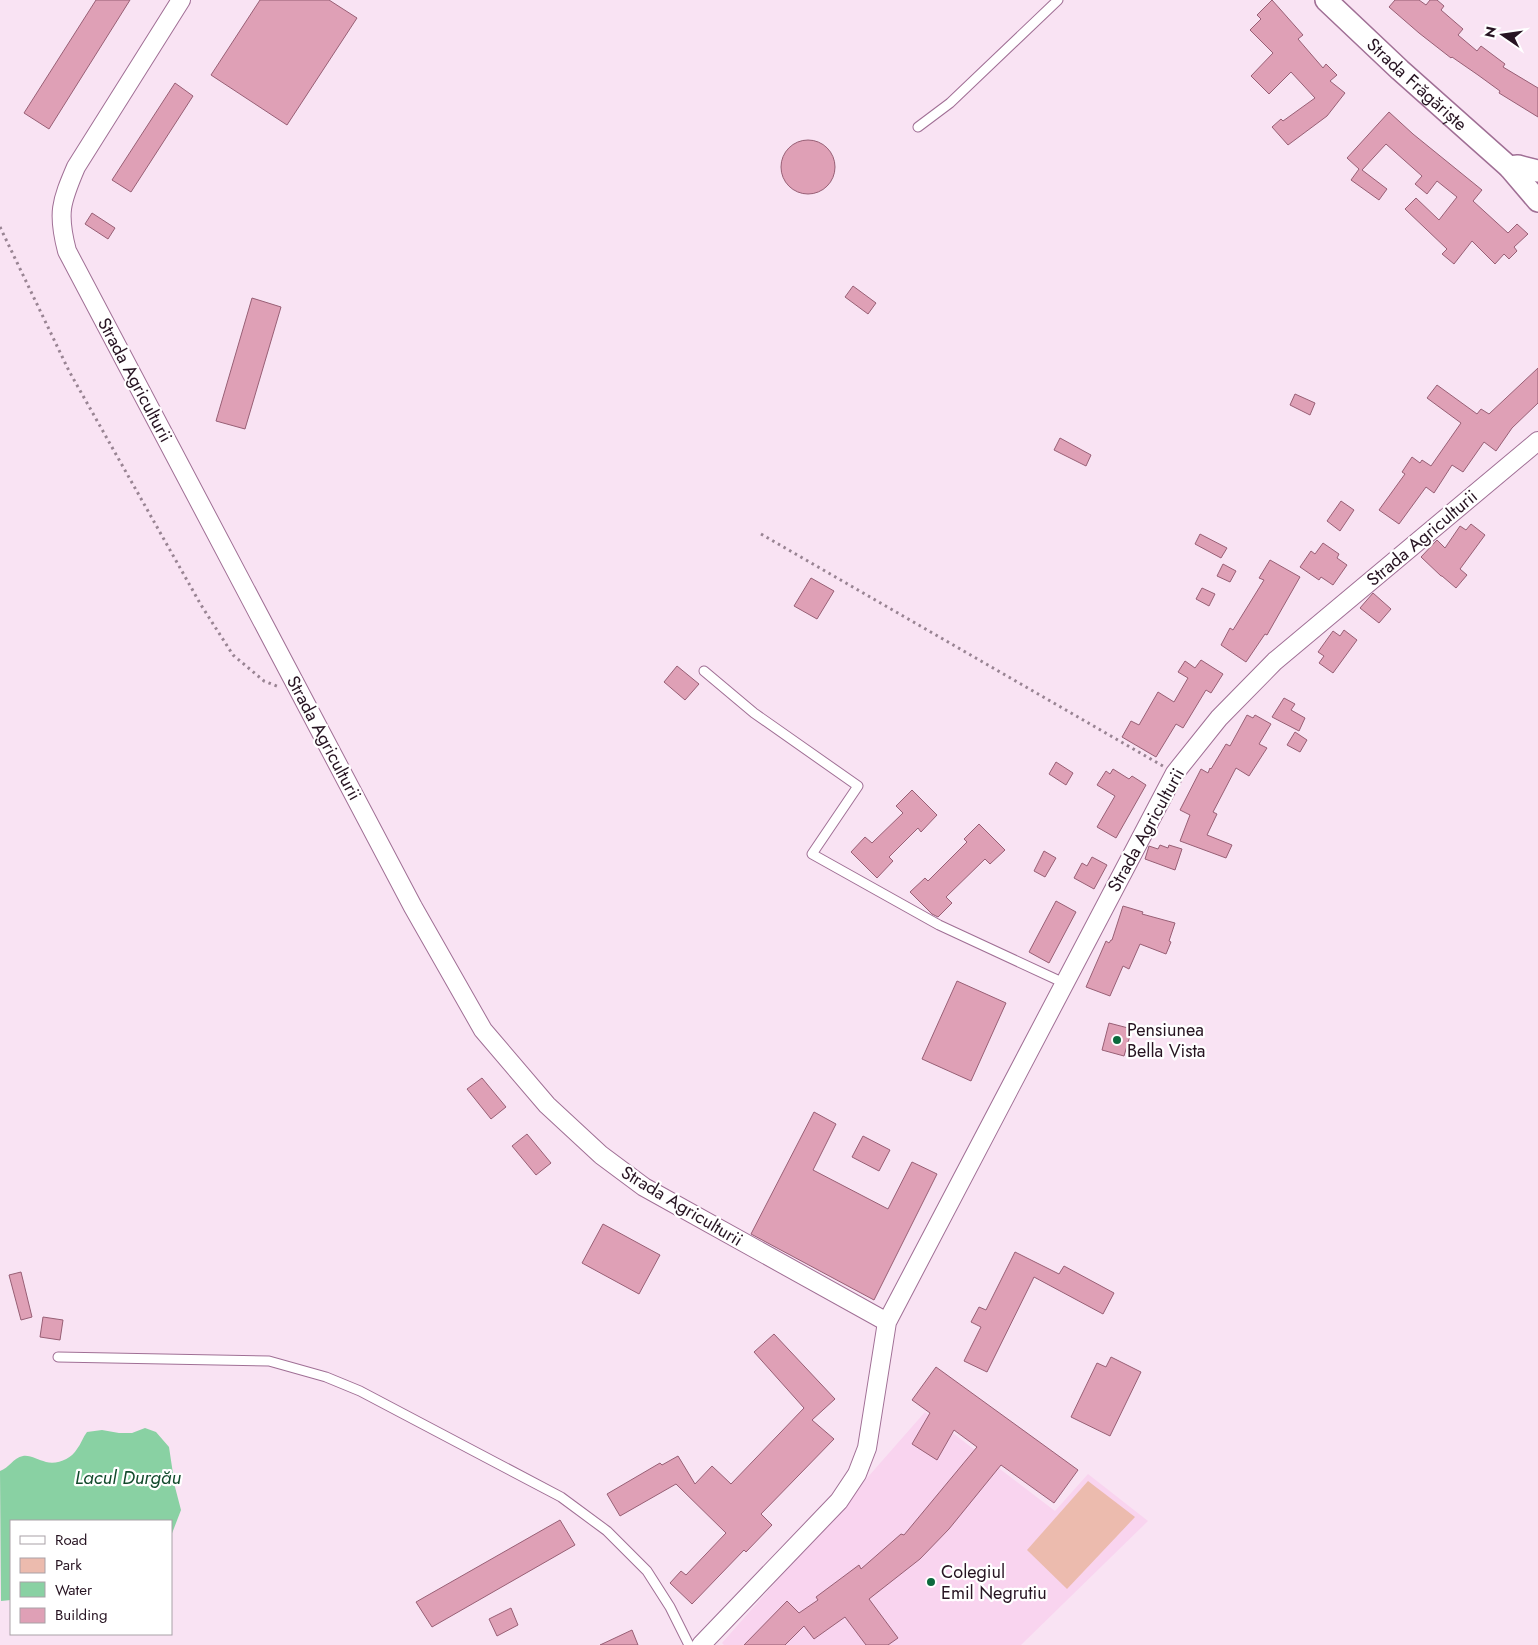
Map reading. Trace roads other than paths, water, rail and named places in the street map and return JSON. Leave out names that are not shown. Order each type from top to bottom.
[{"type":"street","name":"Strada Agriculturii","points":[[181,0],[76,167],[65,191],[61,208],[60,226],[67,250],[413,907],[483,1030],[547,1105],[601,1155],[644,1187],[887,1322]]},
{"type":"street","name":"Strada Frăgăriște","points":[[1326,0],[1400,70],[1509,167],[1538,201]]},
{"type":"street","points":[[1509,167],[1518,166],[1538,171]]},
{"type":"street","name":"Strada Agriculturii","points":[[702,1645],[839,1501],[857,1474],[866,1448],[887,1322],[1175,773],[1219,718],[1275,661],[1538,441]]},
{"type":"lane","points":[[918,126],[950,103],[1058,0]]},
{"type":"lane","points":[[704,671],[754,713],[858,786],[812,854],[939,925],[1064,983]]},
{"type":"lane","points":[[58,1357],[268,1361],[326,1377],[360,1391],[561,1497],[607,1531],[647,1572],[670,1607],[689,1645]]},
{"type":"water","name":"Lacul Durgău","points":[[145,1428],[156,1432],[169,1447],[175,1487],[181,1510],[172,1533],[172,1520],[10,1520],[10,1600],[1,1601],[0,1471],[23,1456],[50,1463],[63,1460],[74,1453],[87,1432],[102,1430],[132,1433]]},
{"type":"place","name":"Pensiunea Bella Vista","points":[[1117,1040]]},
{"type":"place","name":"Colegiul Emil Negrutiu","points":[[931,1582]]}]
